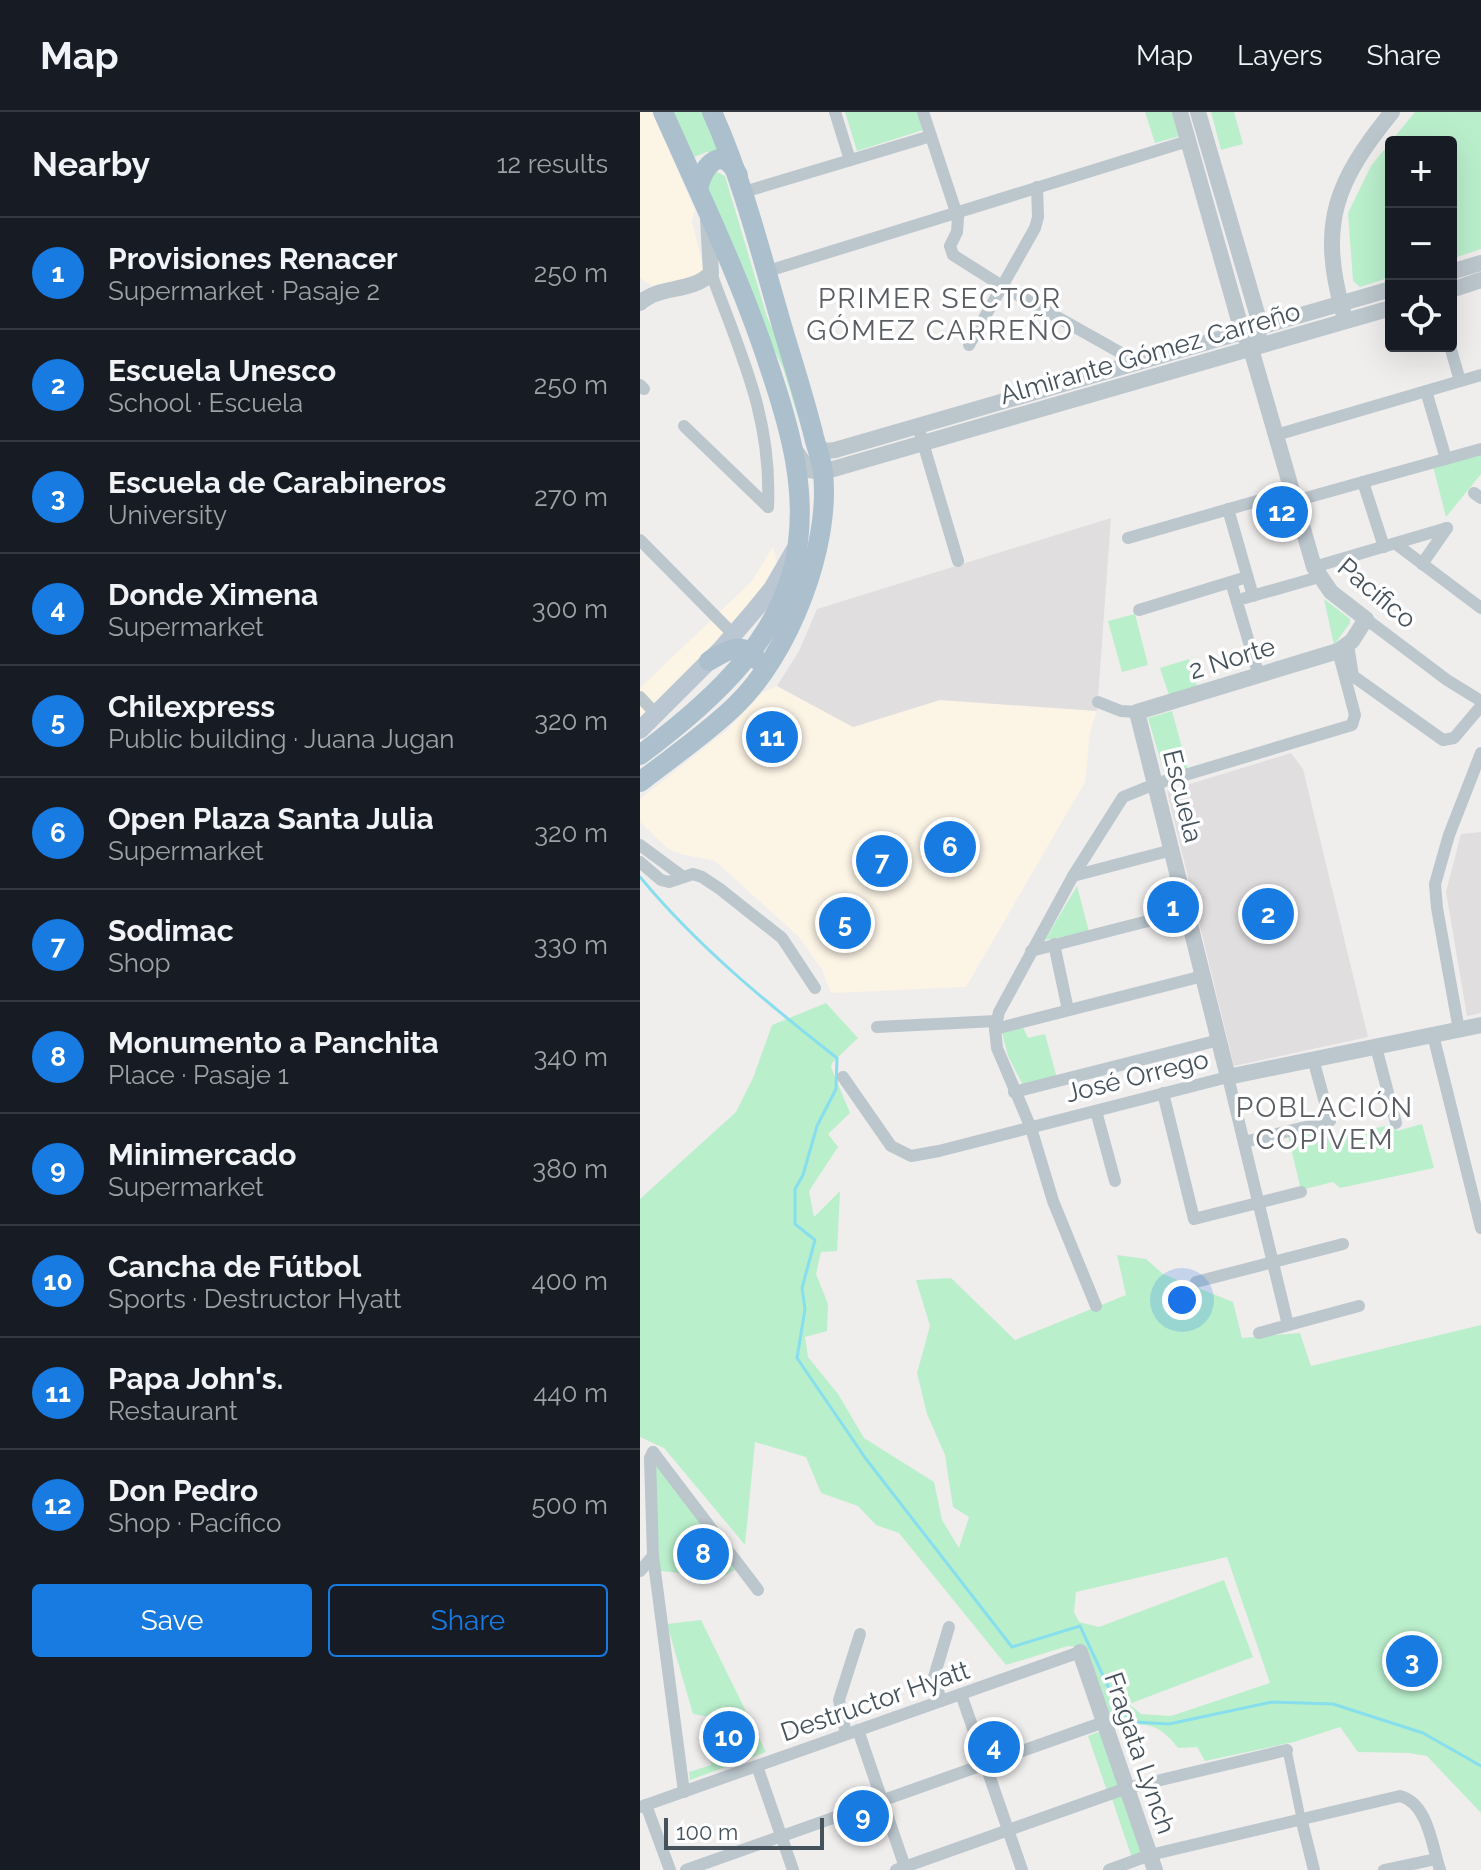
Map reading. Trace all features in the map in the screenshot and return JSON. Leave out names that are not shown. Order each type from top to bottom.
[{"type":"main road","points":[[640,755],[705,704],[751,652],[779,603],[798,542],[794,449],[766,356],[740,282],[663,112]]},
{"type":"main road","points":[[640,782],[736,706],[757,682],[775,653],[808,583],[823,521],[823,472],[816,446],[741,184],[712,112]]},
{"type":"main road","points":[[698,188],[704,168],[716,161],[730,163],[741,184]]},
{"type":"main road","points":[[646,721],[734,635],[772,589],[798,542]]},
{"type":"main road","points":[[709,661],[731,648],[751,652],[757,660],[758,667],[736,706]]},
{"type":"street","points":[[835,112],[850,160]]},
{"type":"street","points":[[923,112],[957,212],[959,227],[950,246],[951,252],[1002,286],[1137,362]]},
{"type":"street","name":"Pacífico","points":[[1180,112],[1242,331],[1251,349],[1316,572],[1331,592],[1481,703]]},
{"type":"street","points":[[1198,112],[1261,327],[1251,349]]},
{"type":"street","points":[[1346,321],[1331,245],[1338,199],[1357,157],[1392,112]]},
{"type":"street","points":[[741,184],[850,160],[931,136]]},
{"type":"street","points":[[768,271],[1188,141]]},
{"type":"street","points":[[969,345],[1035,228],[1038,217],[1037,187]]},
{"type":"street","points":[[684,426],[768,507],[768,462],[758,401],[711,273],[707,209]]},
{"type":"street","points":[[1457,270],[1481,263]]},
{"type":"street","points":[[645,294],[687,287],[711,273]]},
{"type":"street","points":[[1457,288],[1481,280]]},
{"type":"street","name":"Almirante Gómez Carreño","points":[[816,446],[826,451],[835,450],[1385,291]]},
{"type":"street","name":"Almirante Gómez Carreño","points":[[823,472],[1385,310]]},
{"type":"street","points":[[1452,352],[1460,381]]},
{"type":"street","points":[[1095,375],[1099,393]]},
{"type":"street","points":[[1276,435],[1481,375]]},
{"type":"street","points":[[1426,391],[1446,459]]},
{"type":"street","points":[[1025,395],[1030,414]]},
{"type":"street","points":[[918,426],[958,561]]},
{"type":"street","points":[[794,449],[809,470],[823,472]]},
{"type":"street","points":[[1128,538],[1228,509],[1363,482],[1481,449]]},
{"type":"street","points":[[1363,482],[1390,546],[1479,602]]},
{"type":"street","points":[[1228,509],[1253,596]]},
{"type":"street","points":[[1237,600],[1447,528],[1422,564]]},
{"type":"street","points":[[640,540],[734,635]]},
{"type":"street","points":[[1139,610],[1247,577]]},
{"type":"street","points":[[1231,582],[1259,676]]},
{"type":"street","points":[[1096,1306],[1053,1201],[1031,1128],[997,1048],[996,1025],[1031,951],[1119,801],[1128,794],[1155,784],[1352,725],[1355,715],[1343,648],[1366,619]]},
{"type":"street","points":[[1343,648],[1353,676],[1443,740],[1454,738],[1481,703]]},
{"type":"street","name":"2 Norte","points":[[1137,712],[1343,648]]},
{"type":"street","points":[[640,697],[646,721]]},
{"type":"street","points":[[1098,702],[1113,709],[1137,712]]},
{"type":"street","name":"Escuela","points":[[1137,712],[1228,1077]]},
{"type":"street","points":[[1459,1030],[1435,884],[1449,835],[1481,753]]},
{"type":"street","points":[[640,845],[682,876]]},
{"type":"street","points":[[1073,876],[1172,850]]},
{"type":"street","points":[[640,862],[661,880],[669,882],[693,874],[702,877],[770,926],[782,938],[815,988]]},
{"type":"street","points":[[1031,951],[1187,911]]},
{"type":"street","points":[[1054,944],[1068,1010]]},
{"type":"street","points":[[877,1027],[996,1025],[1203,976]]},
{"type":"street","name":"José Orrego","points":[[843,1077],[891,1146],[911,1156],[1228,1077],[1481,1025]]},
{"type":"street","points":[[1433,1035],[1481,1228]]},
{"type":"street","points":[[1014,1092],[1219,1040]]},
{"type":"street","points":[[1376,1047],[1396,1123]]},
{"type":"street","points":[[1244,1142],[1330,1121],[1313,1059]]},
{"type":"street","points":[[1228,1077],[1288,1325]]},
{"type":"street","points":[[1163,1093],[1194,1219],[1301,1192]]},
{"type":"street","points":[[1096,1111],[1115,1181]]},
{"type":"street","points":[[1196,1282],[1343,1244]]},
{"type":"street","points":[[1259,1333],[1359,1306]]},
{"type":"street","points":[[684,1792],[653,1556],[650,1458],[653,1452],[758,1590]]},
{"type":"street","points":[[640,1571],[653,1556]]},
{"type":"street","points":[[941,1701],[934,1677],[949,1627]]},
{"type":"street","points":[[860,1634],[839,1700],[882,1801],[902,1869],[1127,1788],[1287,1750],[1314,1870]]},
{"type":"street","name":"Destructor Hyatt","points":[[643,1806],[1080,1652]]},
{"type":"street","name":"Fragata Lynch","points":[[1080,1652],[1153,1863]]},
{"type":"street","points":[[961,1694],[1022,1870]]},
{"type":"street","points":[[686,1870],[1104,1722]]},
{"type":"street","points":[[757,1766],[793,1870]]},
{"type":"street","points":[[1109,1870],[1153,1863],[1301,1818],[1400,1796],[1409,1798],[1419,1808],[1438,1864],[1384,1870]]},
{"type":"street","points":[[643,1806],[670,1870]]},
{"type":"shaded area","points":[[640,112],[652,112],[695,210],[692,222],[704,270],[700,274],[654,287],[640,278]]},
{"type":"shaded area","points":[[1111,518],[1097,711],[940,700],[853,727],[777,686],[799,651],[817,609]]},
{"type":"shaded area","points":[[773,547],[778,566],[759,598],[640,722],[640,688],[752,581]]},
{"type":"shaded area","points":[[777,686],[853,727],[940,700],[1097,711],[1090,732],[1085,782],[966,987],[831,993],[821,968],[798,936],[715,861],[667,848],[640,822],[640,799],[727,730],[762,693]]},
{"type":"shaded area","points":[[1291,753],[1303,769],[1368,1037],[1234,1066],[1167,791]]},
{"type":"shaded area","points":[[1481,832],[1481,1013],[1467,1016],[1446,892],[1461,834]]},
{"type":"green space","points":[[668,112],[706,112],[724,153],[707,152],[694,157]]},
{"type":"green space","points":[[845,112],[917,112],[923,130],[857,151]]},
{"type":"green space","points":[[1145,112],[1173,112],[1180,136],[1155,143]]},
{"type":"green space","points":[[1211,112],[1234,112],[1243,144],[1221,150]]},
{"type":"green space","points":[[1415,112],[1481,112],[1481,249],[1457,257],[1457,136],[1395,136]]},
{"type":"green space","points":[[1385,149],[1385,279],[1360,287],[1353,281],[1348,213],[1371,166]]},
{"type":"green space","points":[[715,171],[725,176],[767,317],[781,346],[807,446],[783,368],[759,319],[705,184]]},
{"type":"green space","points":[[1481,452],[1481,474],[1446,517],[1433,466]]},
{"type":"green space","points":[[1324,599],[1350,619],[1334,645]]},
{"type":"green space","points":[[1135,614],[1148,665],[1122,672],[1108,621]]},
{"type":"green space","points":[[1189,659],[1197,686],[1169,695],[1160,668]]},
{"type":"green space","points":[[1172,711],[1188,770],[1165,776],[1148,718]]},
{"type":"green space","points":[[1077,886],[1089,932],[1045,940]]},
{"type":"green space","points":[[826,1003],[858,1038],[832,1063],[850,1113],[828,1134],[838,1147],[809,1191],[814,1217],[840,1191],[837,1251],[821,1252],[816,1274],[828,1304],[827,1331],[805,1337],[808,1357],[838,1394],[864,1438],[934,1482],[942,1520],[959,1548],[969,1517],[953,1507],[945,1455],[927,1414],[917,1373],[930,1326],[916,1280],[951,1278],[1015,1340],[1126,1295],[1117,1255],[1146,1259],[1163,1274],[1233,1302],[1242,1338],[1300,1333],[1311,1366],[1481,1325],[1481,1813],[1427,1756],[1358,1752],[1340,1727],[1294,1742],[1205,1761],[1197,1747],[1178,1748],[1164,1733],[1151,1726],[1115,1726],[1083,1647],[1068,1646],[1006,1665],[899,1533],[876,1525],[858,1506],[821,1493],[806,1457],[755,1442],[745,1545],[664,1448],[640,1437],[640,1199],[736,1112],[753,1078],[772,1025]],"holes":[[[1227,1557],[1270,1683],[1171,1716],[1141,1714],[1129,1704],[1253,1657],[1224,1580],[1099,1627],[1079,1622],[1074,1612],[1076,1592]]]},
{"type":"green space","points":[[1022,1025],[1028,1038],[1045,1034],[1057,1078],[1024,1087],[1008,1056],[1001,1029]]},
{"type":"green space","points":[[1394,1124],[1397,1131],[1422,1124],[1434,1168],[1340,1188],[1333,1182],[1301,1190],[1288,1136],[1327,1126],[1331,1138]]},
{"type":"green space","points":[[653,1455],[735,1570],[722,1577],[660,1571]]},
{"type":"green space","points":[[701,1620],[766,1752],[690,1780],[689,1772],[711,1765],[710,1717],[693,1714],[667,1624]]},
{"type":"green space","points":[[1101,1731],[1121,1787],[1107,1791],[1088,1736]]},
{"type":"green space","points":[[1126,1793],[1149,1856],[1133,1861],[1112,1799]]},
{"type":"waterway","points":[[640,877],[709,950],[837,1058],[836,1089],[817,1126],[803,1175],[795,1189],[795,1224],[815,1240],[802,1288],[805,1309],[797,1358],[866,1459],[1012,1647],[1080,1626],[1119,1710],[1135,1722],[1169,1724],[1272,1702],[1333,1704],[1423,1733],[1481,1766]]},
{"type":"place","name":"Don Pedro","points":[[1282,512]]},
{"type":"place","name":"Papa John's.","points":[[772,737]]},
{"type":"place","name":"Open Plaza Santa Julia","points":[[950,847]]},
{"type":"place","name":"Sodimac","points":[[882,861]]},
{"type":"place","name":"Provisiones Renacer","points":[[1173,907]]},
{"type":"place","name":"Escuela Unesco","points":[[1268,914]]},
{"type":"place","name":"Chilexpress","points":[[845,923]]},
{"type":"place","name":"Monumento a Panchita","points":[[703,1554]]},
{"type":"place","name":"Escuela de Carabineros","points":[[1412,1661]]},
{"type":"place","name":"Cancha de Fútbol","points":[[729,1737]]},
{"type":"place","name":"Donde Ximena","points":[[994,1747]]},
{"type":"place","name":"Minimercado","points":[[863,1816]]},
{"type":"district","name":"PRIMER SECTOR GÓMEZ CARREÑO","points":[[940,314]]},
{"type":"district","name":"POBLACIÓN COPIVEM","points":[[1325,1123]]}]
